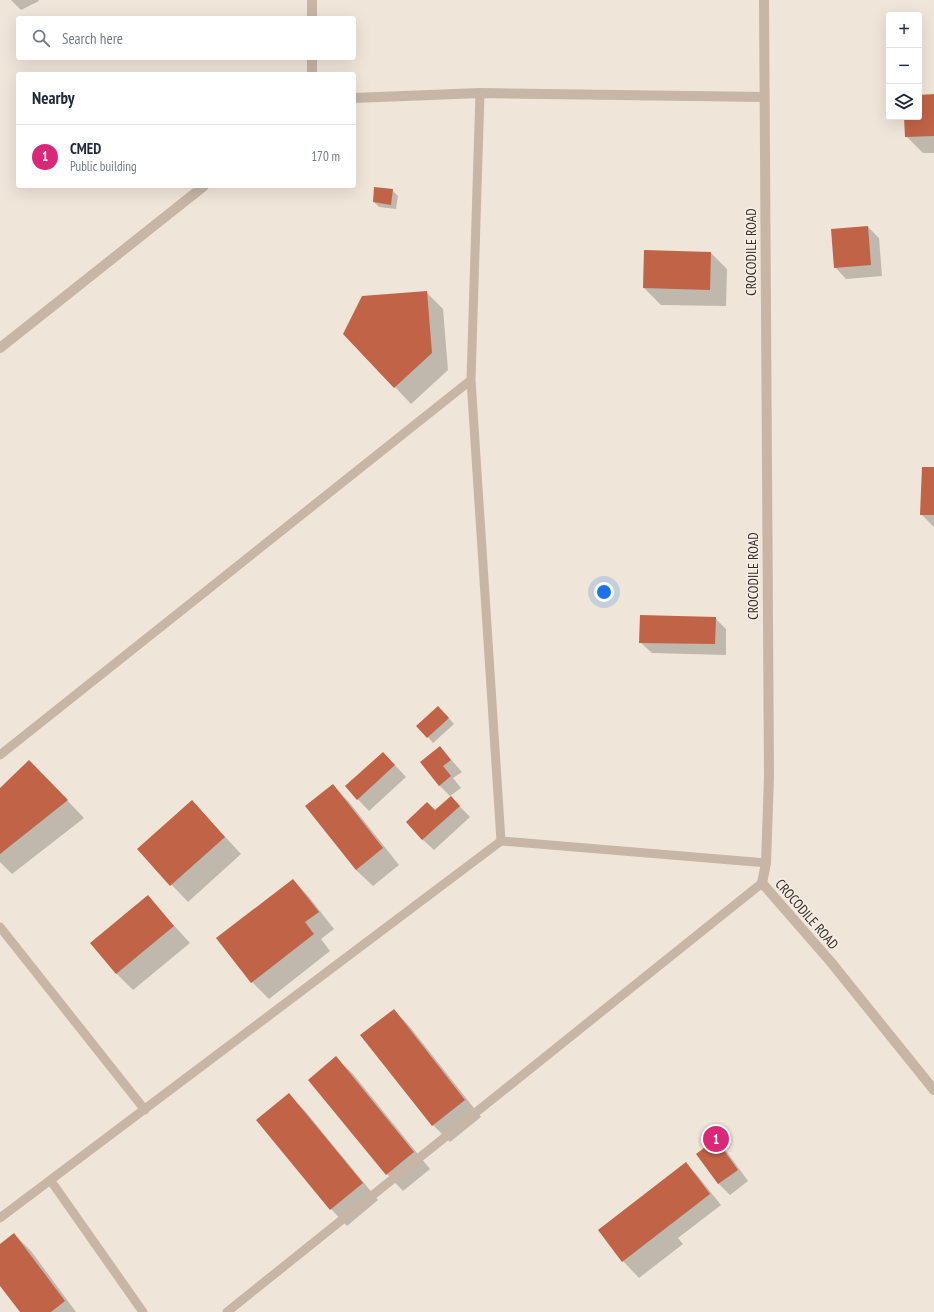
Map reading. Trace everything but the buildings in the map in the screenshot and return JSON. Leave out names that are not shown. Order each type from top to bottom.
[{"type":"street","points":[[312,0],[312,16]]},
{"type":"street","name":"CROCODILE ROAD","points":[[764,0],[769,768],[766,863],[762,883],[830,961],[934,1090]]},
{"type":"street","points":[[312,60],[312,72]]},
{"type":"street","points":[[356,98],[480,93],[764,97]]},
{"type":"street","points":[[0,348],[201,188]]},
{"type":"lane","points":[[480,93],[471,380],[501,841]]},
{"type":"lane","points":[[0,755],[471,380]]},
{"type":"lane","points":[[0,1218],[501,841],[766,863]]},
{"type":"lane","points":[[227,1312],[762,883]]},
{"type":"lane","points":[[0,927],[145,1110]]},
{"type":"lane","points":[[51,1181],[143,1312]]},
{"type":"place","name":"CMED","points":[[716,1139]]}]
